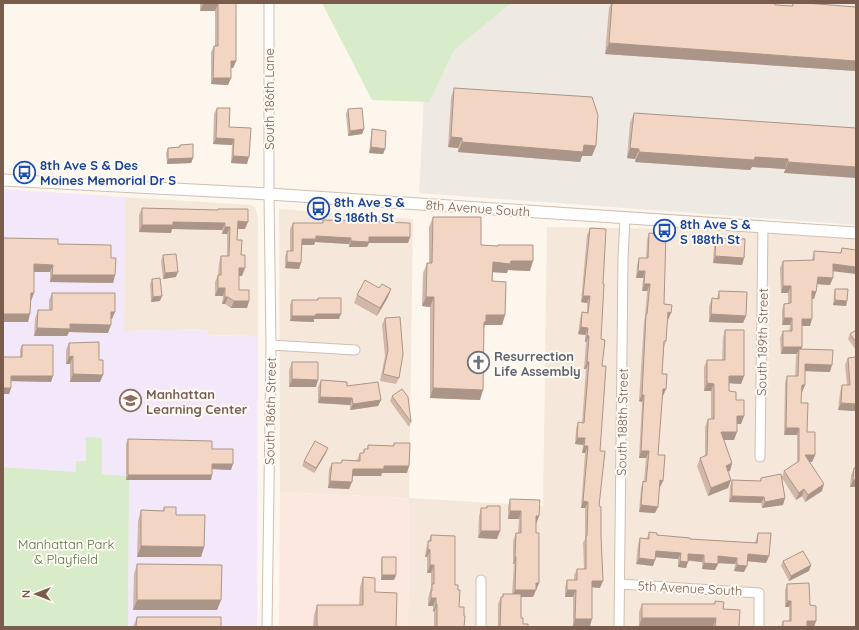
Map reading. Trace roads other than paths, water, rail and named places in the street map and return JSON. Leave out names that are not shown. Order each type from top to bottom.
[{"type":"street","name":"South 186th Lane","points":[[269,3],[269,194]]},
{"type":"street","name":"8th Avenue South","points":[[3,180],[269,194],[856,233]]},
{"type":"street","name":"South 186th Street","points":[[267,627],[271,345],[269,194]]},
{"type":"street","name":"South 188th Street","points":[[619,627],[623,259],[625,217]]},
{"type":"street","name":"South 189th Street","points":[[760,457],[763,227]]},
{"type":"street","points":[[271,345],[355,350]]},
{"type":"street","points":[[481,627],[482,580]]},
{"type":"street","name":"5th Avenue South","points":[[620,584],[759,592],[759,627]]},
{"type":"place","name":"8th Ave S & Des Moines Memorial Dr S","points":[[24,172]]},
{"type":"place","name":"8th Ave S & S 186th St","points":[[318,209]]},
{"type":"place","name":"8th Ave S & S 188th St","points":[[665,231]]},
{"type":"place","name":"Resurrection Life Assembly","points":[[478,363]]},
{"type":"place","name":"Manhattan Learning Center","points":[[130,401]]},
{"type":"park label","name":"Manhattan Park & Playfield","points":[[66,552]]}]
